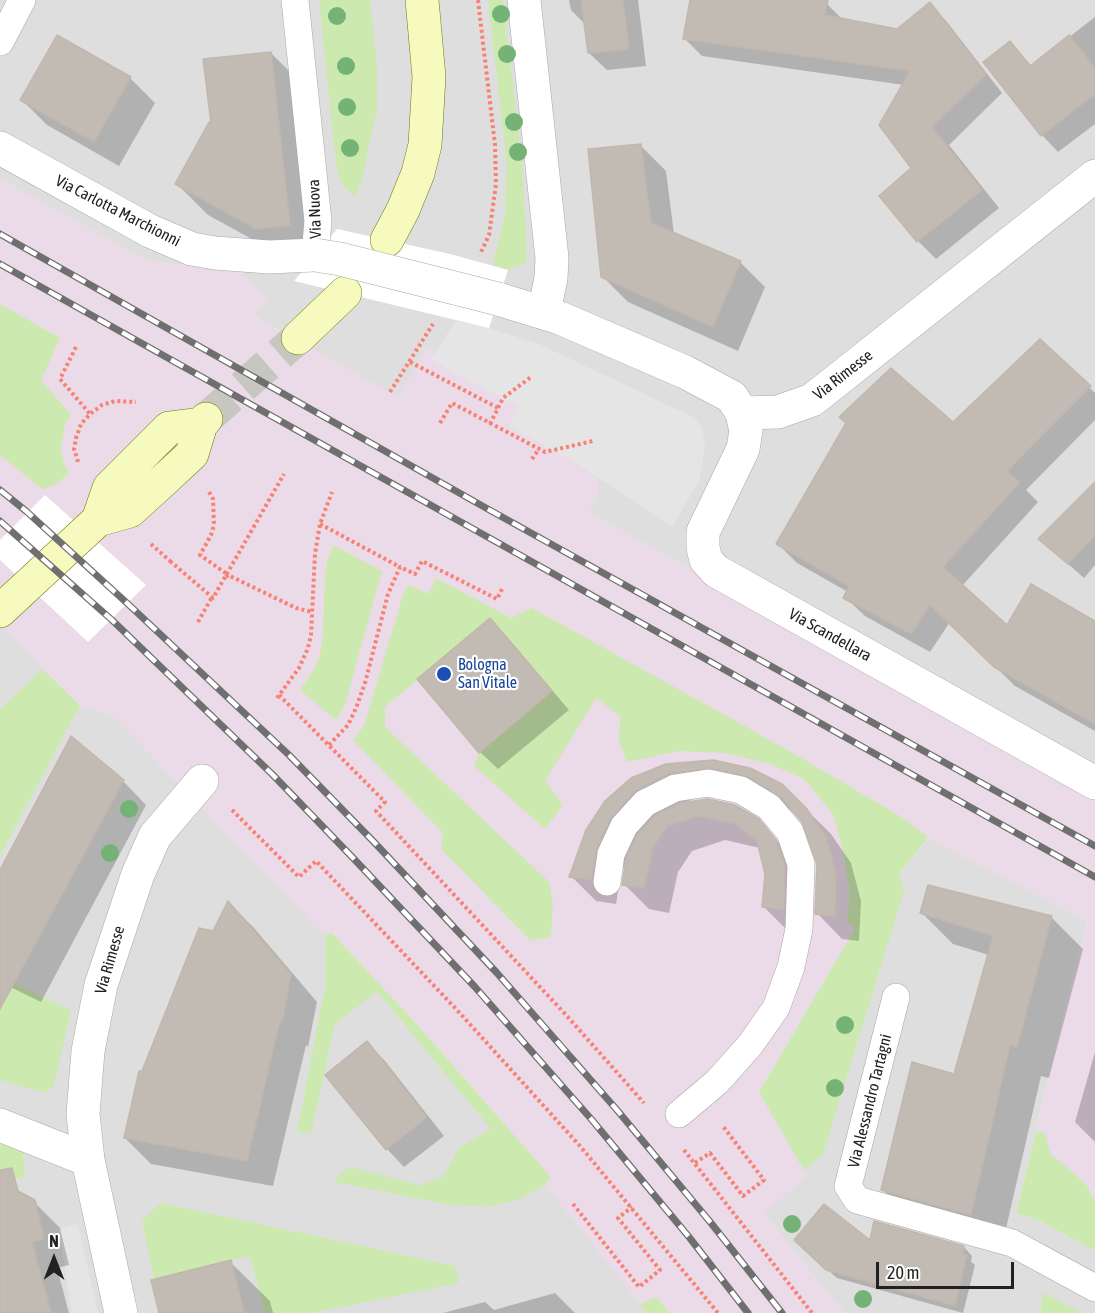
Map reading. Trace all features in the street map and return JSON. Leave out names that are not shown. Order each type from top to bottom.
[{"type":"main road","points":[[387,240],[414,182],[425,145],[429,77],[422,0]]},
{"type":"main road","points":[[298,338],[345,293]]},
{"type":"main road","points":[[0,611],[98,520],[109,488],[169,428],[204,422]]},
{"type":"street","points":[[524,0],[552,258],[552,315],[714,385],[732,397],[742,413]]},
{"type":"street","name":"Via Carlotta Marchionni","points":[[0,148],[150,231],[192,249],[260,256],[315,255]]},
{"type":"street","name":"Via Rimesse","points":[[742,413],[778,411],[812,400],[1095,176]]},
{"type":"street","name":"Via Nuova","points":[[315,255],[340,259],[552,315]]},
{"type":"street","name":"Via Scandellara","points":[[742,413],[746,431],[743,449],[703,532],[706,560],[716,571],[1095,783]]},
{"type":"street","name":"Via Rimesse","points":[[121,1313],[88,1160],[83,1114],[88,1051],[101,985],[138,874],[155,836],[202,781]]},
{"type":"street","points":[[0,1125],[88,1160]]},
{"type":"lane","points":[[0,42],[22,0]]},
{"type":"lane","name":"Via Nuova","points":[[295,0],[318,221],[315,255]]},
{"type":"lane","points":[[607,882],[611,854],[624,826],[645,803],[675,788],[708,783],[741,790],[769,807],[790,832],[801,864],[800,921],[791,968],[776,1008],[750,1045],[717,1082],[689,1106]]},
{"type":"lane","name":"Via Alessandro Tartagni","points":[[896,998],[848,1186],[857,1200],[1012,1243],[1095,1288]]},
{"type":"path","points":[[478,0],[495,145],[492,219],[489,236],[482,250]]},
{"type":"path","points":[[390,392],[435,321]]},
{"type":"path","points":[[76,347],[60,379],[90,414]]},
{"type":"path","points":[[410,362],[498,408]]},
{"type":"path","points":[[490,424],[503,398],[531,377]]},
{"type":"path","points":[[84,469],[78,462],[74,449],[81,424],[90,414],[102,405],[115,401],[144,404]]},
{"type":"path","points":[[440,423],[452,403],[545,452],[592,441]]},
{"type":"path","points":[[532,459],[539,449]]},
{"type":"path","points":[[284,474],[213,598],[170,561],[179,568],[213,598],[228,574],[296,608],[312,612]]},
{"type":"path","points":[[207,489],[213,499],[214,525],[200,555],[227,574]]},
{"type":"path","points":[[332,492],[320,524],[313,573],[311,634],[305,657],[278,697],[385,802],[376,811],[567,1016],[646,1106]]},
{"type":"path","points":[[320,524],[415,574],[423,561],[497,599],[502,589]]},
{"type":"path","points":[[329,745],[348,725],[356,708],[365,683],[388,594],[400,567]]},
{"type":"path","points":[[179,568],[213,598],[198,622]]},
{"type":"path","points":[[236,814],[299,877],[316,861],[464,1018],[580,1146],[718,1313]]},
{"type":"path","points":[[689,1106],[764,1180],[743,1196],[710,1153],[695,1163]]},
{"type":"path","points":[[681,1146],[812,1313]]},
{"type":"path","points":[[573,1203],[639,1287],[660,1270],[618,1218],[632,1207]]},
{"type":"shaded area","points":[[0,0],[1095,0],[1095,795],[588,512],[599,491],[399,398],[252,315],[242,273],[147,261],[0,179]]},
{"type":"shaded area","points":[[0,179],[147,261],[242,273],[269,299],[253,316],[399,397],[427,347],[554,417],[596,471],[599,491],[588,512],[1095,795],[1095,1251],[1040,1221],[1016,1213],[1087,920],[928,838],[849,937],[759,1092],[807,1176],[764,1214],[844,1313],[670,1313],[657,1297],[640,1304],[545,1185],[550,1176],[414,1021],[331,932],[325,937],[115,717],[80,705],[0,625]]},
{"type":"shaded area","points":[[455,321],[489,328],[539,344],[695,418],[702,428],[705,447],[699,481],[672,527],[578,464],[509,426],[519,407],[431,360]]},
{"type":"shaded area","points":[[0,625],[80,705],[115,717],[325,936],[331,932],[670,1313],[0,1313]]},
{"type":"shaded area","points":[[928,838],[1087,920],[1016,1212],[1040,1221],[1095,1251],[1095,1313],[844,1313],[764,1214],[759,1092],[849,937]]},
{"type":"shaded area","points":[[78,1223],[98,1313],[72,1313],[59,1230]]},
{"type":"green space","points":[[319,0],[370,0],[377,64],[377,110],[363,175],[355,196],[344,187],[339,178]]},
{"type":"green space","points":[[488,0],[503,0],[522,160],[527,257],[524,264],[508,270],[493,265],[505,215],[507,165]]},
{"type":"green space","points":[[0,304],[60,338],[41,380],[71,415],[65,424],[61,449],[69,473],[55,485],[42,489],[0,455]]},
{"type":"green space","points":[[333,545],[382,571],[344,708],[336,720],[300,690],[315,668],[320,654],[325,577]]},
{"type":"green space","points":[[436,578],[511,618],[532,608],[786,749],[903,818],[928,837],[899,874],[904,891],[823,1154],[804,1170],[759,1092],[855,929],[847,920],[850,896],[843,850],[833,814],[804,779],[770,764],[725,753],[680,751],[627,762],[619,741],[620,716],[596,698],[545,781],[563,805],[545,829],[474,766],[479,753],[552,691],[490,618],[385,707],[385,727],[549,882],[553,904],[551,937],[531,941],[441,849],[443,833],[353,740],[364,726],[408,585],[429,594]]},
{"type":"green space","points":[[42,669],[80,705],[0,856],[0,710]]},
{"type":"green space","points":[[331,932],[414,1021],[551,1177],[545,1185],[518,1200],[486,1207],[445,1204],[334,1182],[335,1178],[350,1167],[420,1185],[443,1177],[459,1148],[491,1129],[377,991],[335,1024],[311,1133],[297,1132],[326,982],[325,937]]},
{"type":"green space","points":[[0,977],[71,1010],[54,1085],[45,1093],[0,1080]]},
{"type":"green space","points":[[1036,1131],[1045,1133],[1050,1153],[1086,1184],[1095,1202],[1095,1251],[1040,1221],[1016,1213]]},
{"type":"green space","points":[[0,1141],[23,1152],[25,1177],[0,1181]]},
{"type":"green space","points":[[161,1203],[455,1266],[459,1283],[311,1313],[265,1313],[250,1256],[154,1280],[142,1221]]},
{"type":"green space","points":[[1043,1293],[1083,1313],[1040,1313]]},
{"type":"green space","points":[[657,1297],[670,1313],[647,1313],[640,1304]]},
{"type":"pier","points":[[337,229],[450,254],[508,270],[489,328],[294,281]]},
{"type":"pier","points":[[45,495],[146,585],[88,642],[0,560],[0,540]]},
{"type":"building","points":[[581,0],[623,0],[629,49],[588,53]]},
{"type":"building","points":[[690,0],[828,0],[825,15],[897,29],[930,2],[986,75],[932,127],[982,190],[917,242],[879,196],[911,168],[879,125],[910,71],[683,39]]},
{"type":"building","points":[[57,35],[131,77],[94,142],[20,100]]},
{"type":"building","points":[[1069,35],[1095,68],[1095,94],[1041,136],[983,62],[1010,41],[1030,66]]},
{"type":"building","points":[[271,52],[290,225],[256,229],[175,184],[209,122],[211,123],[203,59]]},
{"type":"building","points":[[641,144],[651,223],[741,261],[713,327],[601,277],[588,149]]},
{"type":"building","points":[[1040,339],[1091,386],[1007,471],[1020,482],[943,567],[1007,625],[1031,584],[1095,621],[1095,724],[994,667],[930,605],[911,634],[843,598],[849,586],[776,544],[846,423],[839,417],[891,368],[953,422]]},
{"type":"building","points":[[1095,482],[1095,535],[1068,564],[1038,539]]},
{"type":"building","points":[[490,618],[552,691],[479,753],[417,679]]},
{"type":"building","points":[[71,736],[124,780],[0,1009],[0,870]]},
{"type":"building","points":[[713,760],[750,768],[782,784],[806,808],[826,837],[836,874],[835,917],[815,914],[817,864],[802,822],[781,797],[749,777],[711,768],[668,774],[634,792],[610,819],[597,848],[591,880],[569,877],[586,830],[605,801],[631,778],[666,764]]},
{"type":"building","points":[[708,799],[735,805],[759,819],[776,840],[785,866],[784,910],[762,907],[765,874],[757,841],[736,824],[699,816],[667,826],[653,847],[644,888],[622,885],[626,859],[637,835],[655,816],[680,803]]},
{"type":"building","points":[[928,885],[1052,916],[1017,1047],[1010,1045],[971,1215],[881,1190],[912,1062],[954,1074],[993,936],[920,913]]},
{"type":"building","points":[[228,901],[291,974],[282,1023],[280,1020],[247,1161],[124,1138],[139,1071],[142,1071],[199,928],[213,931]]},
{"type":"building","points":[[367,1041],[427,1117],[386,1150],[325,1075]]},
{"type":"building","points":[[12,1168],[18,1191],[35,1200],[44,1239],[32,1242],[51,1313],[0,1313],[0,1170]]},
{"type":"building","points":[[824,1204],[870,1240],[874,1221],[964,1246],[963,1254],[967,1255],[955,1306],[826,1270],[794,1240]]},
{"type":"building","points":[[231,1260],[244,1313],[159,1313],[151,1280]]},
{"type":"tunnel","points":[[206,419],[298,338]]},
{"type":"railway","points":[[0,234],[486,508],[1095,846]]},
{"type":"railway","points":[[0,264],[1095,877]]},
{"type":"railway","points":[[0,490],[128,604],[289,755],[373,841],[497,973],[617,1110],[782,1313]]},
{"type":"railway","points":[[0,521],[112,620],[272,774],[475,987],[592,1120],[689,1237],[748,1313]]},
{"type":"place","name":"Bologna San Vitale","points":[[444,674]]}]
